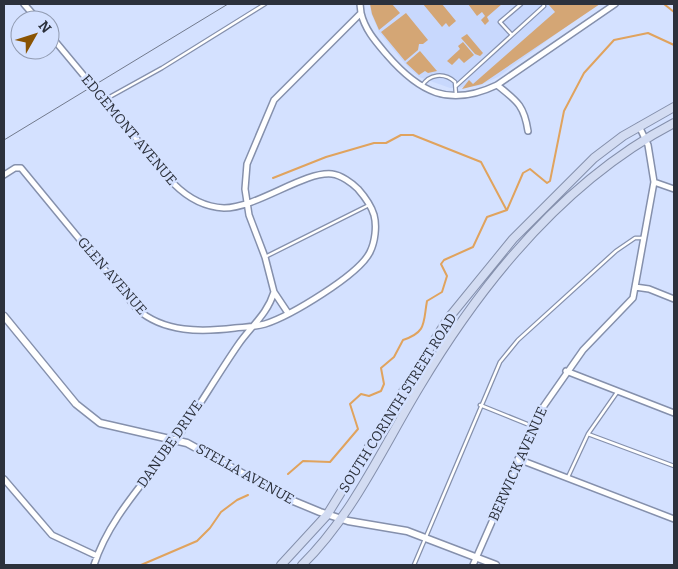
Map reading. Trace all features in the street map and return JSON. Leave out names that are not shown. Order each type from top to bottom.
[{"type":"main road","name":"SOUTH CORINTH STREET ROAD","points":[[281,565],[327,515],[345,489],[428,349],[468,294],[513,239],[582,168],[610,145],[638,126],[674,107]]},
{"type":"main road","name":"SOUTH CORINTH STREET ROAD","points":[[302,565],[325,541],[341,519],[420,384],[480,296],[533,236],[578,190],[614,160],[645,139],[674,124]]},
{"type":"street","points":[[360,4],[364,24],[375,41],[405,76],[421,88],[435,93],[456,96],[480,94],[497,85],[615,4]]},
{"type":"street","points":[[288,313],[274,292],[266,258],[246,203],[245,178],[247,164],[274,100],[361,13]]},
{"type":"street","name":"EDGEMONT AVENUE","points":[[60,47],[186,196],[212,207],[231,207],[314,177],[333,174],[355,186],[370,205],[374,216]]},
{"type":"street","points":[[497,85],[518,102],[525,112],[528,131]]},
{"type":"street","name":"BERWICK AVENUE","points":[[473,565],[532,426],[566,372],[598,332],[626,307],[632,298],[643,238],[651,208],[654,182],[652,159],[638,126]]},
{"type":"street","name":"GLEN AVENUE","points":[[4,175],[15,168],[21,168],[143,314],[163,324],[199,332],[253,327],[265,324],[327,291],[362,264],[370,252],[375,237],[374,216]]},
{"type":"street","points":[[654,182],[674,189]]},
{"type":"street","points":[[635,287],[649,289],[674,299]]},
{"type":"street","name":"DANUBE DRIVE","points":[[94,565],[118,516],[176,440],[239,343],[263,316],[274,292]]},
{"type":"street","name":"STELLA AVENUE","points":[[4,316],[76,404],[90,416],[109,426],[196,446],[291,500],[327,515],[397,529],[496,565]]},
{"type":"street","points":[[566,372],[674,413]]},
{"type":"street","points":[[518,459],[674,519]]},
{"type":"street","points":[[4,480],[52,536],[97,556]]},
{"type":"lane","points":[[104,100],[162,68],[265,4]]},
{"type":"lane","points":[[512,36],[500,22],[521,4]]},
{"type":"lane","points":[[456,86],[544,6],[543,4]]},
{"type":"lane","points":[[421,88],[429,78],[440,75],[452,79],[456,86],[456,96]]},
{"type":"lane","points":[[266,258],[370,205]]},
{"type":"lane","points":[[414,565],[480,405],[500,362],[518,340],[616,251],[634,238],[643,238]]},
{"type":"lane","points":[[567,478],[588,434],[618,391]]},
{"type":"lane","points":[[480,405],[532,426]]},
{"type":"lane","points":[[588,434],[674,466]]},
{"type":"shaded area","points":[[370,4],[548,4],[567,26],[498,77],[478,86],[450,88],[419,77],[407,66],[379,32],[371,13]]},
{"type":"shaded area","points":[[370,4],[392,4],[400,13],[379,30]]},
{"type":"shaded area","points":[[423,4],[442,4],[456,21],[449,27],[446,23],[442,27]]},
{"type":"shaded area","points":[[468,4],[502,4],[487,17],[489,21],[485,25],[481,20],[485,16],[482,12],[477,16]]},
{"type":"shaded area","points":[[548,4],[600,4],[482,84],[462,89],[469,80],[473,84],[555,12]]},
{"type":"shaded area","points":[[406,13],[428,40],[423,44],[419,44],[418,50],[405,61],[381,32]]},
{"type":"shaded area","points":[[467,34],[483,53],[480,56],[475,54],[461,38]]},
{"type":"shaded area","points":[[463,42],[474,55],[464,63],[459,58],[452,65],[447,61],[460,49],[458,46]]},
{"type":"shaded area","points":[[420,51],[437,71],[428,73],[425,71],[419,75],[406,63]]},
{"type":"waterway","points":[[664,4],[674,12]]},
{"type":"waterway","points":[[288,474],[303,461],[330,462],[358,429],[350,404],[361,394],[369,396],[381,391],[384,384],[381,368],[394,357],[403,340],[420,330],[424,321],[427,301],[442,292],[447,276],[441,264],[444,260],[473,247],[487,217],[507,210],[523,173],[530,169],[547,183],[550,181],[564,111],[584,73],[614,40],[648,33],[674,45]]},
{"type":"waterway","points":[[273,178],[326,157],[374,143],[386,143],[401,135],[413,135],[481,162],[506,209]]},
{"type":"waterway","points":[[141,565],[197,541],[210,528],[221,512],[237,500],[248,495]]},
{"type":"tram line","points":[[4,140],[228,4]]}]
